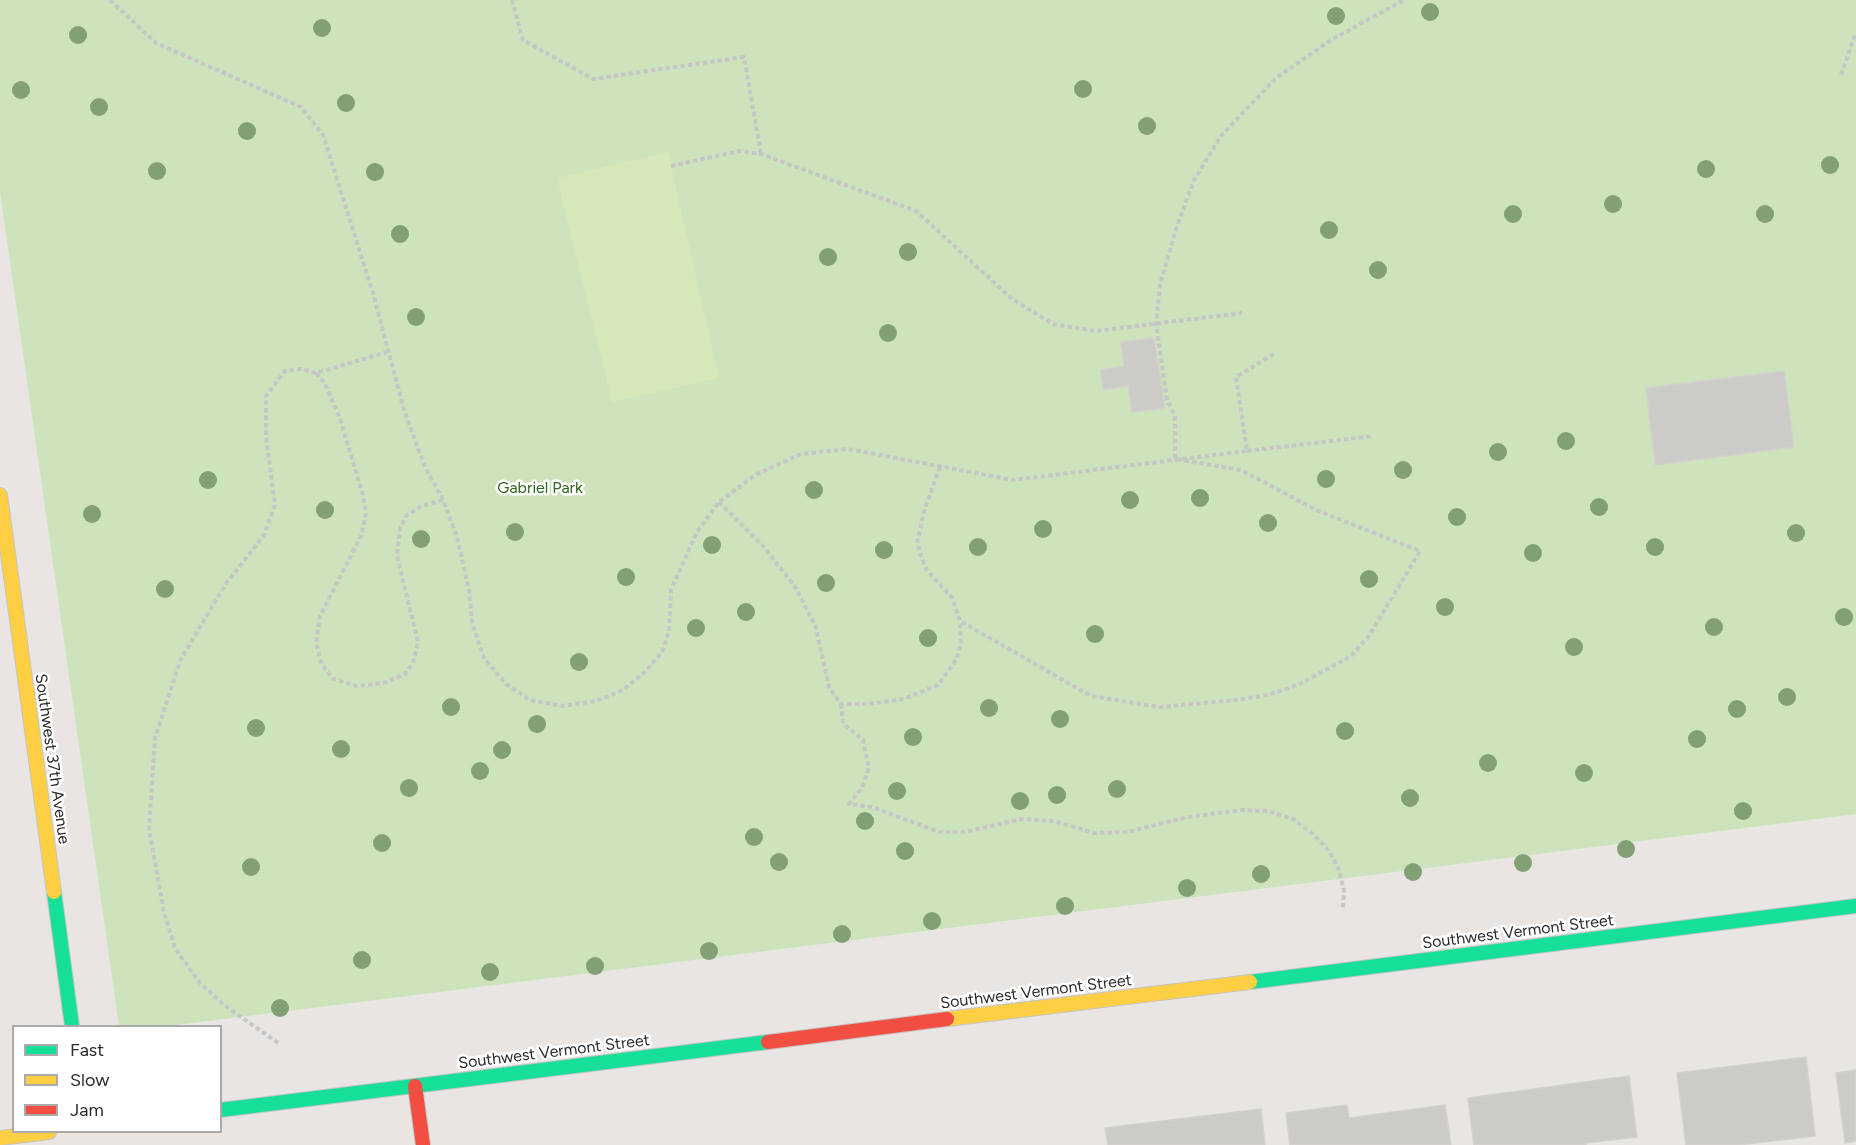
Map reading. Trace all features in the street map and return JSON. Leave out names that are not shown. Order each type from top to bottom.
[{"type":"main road","name":"Southwest 37th Avenue","points":[[0,495],[72,1025]]},
{"type":"main road","name":"Southwest Vermont Street","points":[[222,1110],[1856,906]]},
{"type":"main road","points":[[415,1086],[423,1145]]},
{"type":"main road","points":[[0,1138],[35,1133]]},
{"type":"path","points":[[110,0],[156,43],[301,107],[323,135],[373,293],[404,410],[425,467],[443,500],[457,537],[469,590],[471,623],[484,658],[506,684],[530,700],[562,706],[596,701],[623,690],[646,671],[662,652],[669,632],[671,590],[697,532],[719,502],[755,475],[801,454],[848,449],[1013,480],[1373,436]]},
{"type":"path","points":[[512,0],[523,40],[593,79],[744,57],[761,154]]},
{"type":"path","points":[[1175,459],[1175,417],[1167,400],[1156,324],[1160,284],[1177,226],[1194,180],[1221,136],[1276,78],[1331,40],[1404,0]]},
{"type":"path","points":[[1841,75],[1856,32]]},
{"type":"path","points":[[671,166],[739,151],[761,154],[916,211],[1012,299],[1053,324],[1096,331],[1242,313]]},
{"type":"path","points":[[278,1043],[224,1005],[199,982],[175,948],[164,912],[149,829],[155,738],[180,661],[225,585],[264,535],[274,505],[266,437],[266,396],[285,371],[301,369],[316,373],[387,352]]},
{"type":"path","points":[[1247,451],[1236,377],[1274,354]]},
{"type":"path","points":[[316,373],[324,382],[339,416],[363,495],[366,514],[362,536],[320,616],[316,643],[322,664],[333,679],[356,686],[383,683],[405,675],[413,663],[418,642],[396,556],[400,529],[407,515],[422,506],[443,500]]},
{"type":"path","points":[[960,621],[1091,696],[1160,706],[1268,695],[1300,684],[1351,656],[1370,636],[1420,551],[1316,510],[1241,470],[1175,459]]},
{"type":"path","points":[[841,704],[868,704],[904,699],[938,685],[956,660],[961,644],[960,621],[952,598],[926,569],[917,543],[925,508],[940,467]]},
{"type":"path","points":[[719,502],[763,546],[796,588],[816,628],[828,687],[841,704],[843,724],[863,740],[869,768],[862,788],[849,804],[872,807],[939,832],[964,832],[1023,819],[1053,821],[1094,833],[1127,832],[1188,818],[1242,810],[1268,811],[1293,819],[1313,834],[1329,851],[1338,868],[1344,890],[1343,909]]},
{"type":"green space","name":"Gabriel Park","points":[[0,0],[1856,0],[1856,814],[176,1025],[119,1025],[0,192]]},
{"type":"green space","points":[[668,152],[719,378],[612,402],[557,178]]},
{"type":"building","points":[[1154,338],[1165,408],[1132,412],[1128,386],[1103,390],[1100,370],[1124,366],[1121,342]]},
{"type":"building","points":[[1784,371],[1794,447],[1655,465],[1646,388]]},
{"type":"building","points":[[1806,1057],[1815,1136],[1738,1145],[1686,1145],[1677,1073]]},
{"type":"building","points":[[1856,1070],[1856,1141],[1845,1143],[1836,1073]]},
{"type":"building","points":[[1629,1076],[1637,1137],[1586,1143],[1586,1145],[1474,1145],[1468,1098]]},
{"type":"building","points":[[1347,1105],[1349,1118],[1445,1105],[1451,1145],[1290,1145],[1286,1113]]},
{"type":"building","points":[[1261,1109],[1265,1145],[1108,1145],[1105,1128]]},
{"type":"traffic: fast","points":[[54,892],[72,1025]]},
{"type":"traffic: fast","points":[[1250,982],[1856,906]]},
{"type":"traffic: fast","points":[[222,1110],[768,1042]]},
{"type":"traffic: slow","points":[[0,495],[54,892]]},
{"type":"traffic: slow","points":[[947,1019],[1250,982]]},
{"type":"traffic: slow","points":[[0,1138],[41,1133]]},
{"type":"traffic: jam","points":[[768,1042],[947,1019]]},
{"type":"traffic: jam","points":[[415,1086],[423,1145]]}]
